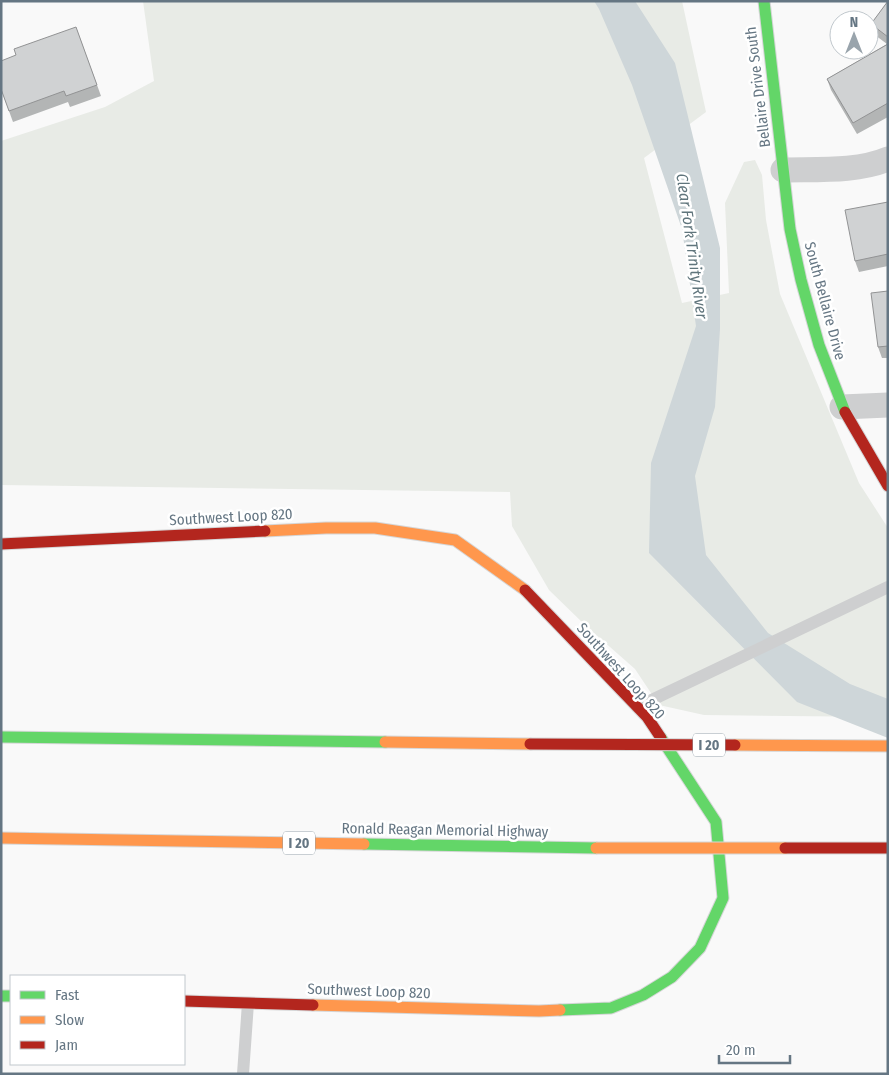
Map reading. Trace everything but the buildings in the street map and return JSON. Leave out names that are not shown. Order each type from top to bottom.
[{"type":"main road","name":"Bellaire Drive South","points":[[764,1],[783,170]]},
{"type":"main road","name":"South Bellaire Drive","points":[[783,170],[790,229],[801,280],[819,345],[842,407],[888,486]]},
{"type":"main road","name":"Southwest Loop 820","points":[[1,544],[326,528],[375,528],[455,540],[522,587],[647,717],[716,822],[723,898],[700,948],[672,977],[643,995],[612,1008],[539,1011],[185,1001]]},
{"type":"main road","name":"I 20","points":[[1,737],[530,744],[888,746]]},
{"type":"main road","name":"Ronald Reagan Memorial Highway","points":[[1,838],[596,848],[888,848]]},
{"type":"street","points":[[783,170],[842,168],[880,163],[888,159]]},
{"type":"street","points":[[842,407],[888,405]]},
{"type":"lane","points":[[637,707],[888,587]]},
{"type":"lane","points":[[243,1074],[248,1003]]},
{"type":"shaded area","points":[[143,1],[682,1],[706,112],[644,158],[682,303],[729,293],[725,203],[744,162],[755,160],[762,175],[766,220],[780,294],[859,483],[888,528],[888,717],[704,715],[659,705],[635,669],[549,590],[512,526],[510,492],[1,485],[1,141],[105,107],[154,81]]},
{"type":"water","name":"Clear Fork Trinity River","points":[[594,1],[635,1],[675,63],[720,248],[720,329],[715,407],[695,476],[706,555],[768,633],[850,684],[888,699],[888,738],[797,702],[649,553],[651,463],[696,326],[682,229],[632,85]]},
{"type":"traffic: fast","points":[[764,1],[790,229],[801,280],[819,345],[845,412]]},
{"type":"traffic: fast","points":[[1,737],[385,742]]},
{"type":"traffic: fast","points":[[560,1010],[611,1008],[643,995],[672,977],[700,948],[723,898],[716,822],[661,738]]},
{"type":"traffic: fast","points":[[364,844],[596,848]]},
{"type":"traffic: fast","points":[[1,996],[10,996]]},
{"type":"traffic: slow","points":[[265,531],[375,528],[455,540],[525,590]]},
{"type":"traffic: slow","points":[[385,742],[530,744]]},
{"type":"traffic: slow","points":[[735,745],[888,746]]},
{"type":"traffic: slow","points":[[1,838],[364,844]]},
{"type":"traffic: slow","points":[[596,848],[785,848]]},
{"type":"traffic: slow","points":[[313,1005],[560,1010]]},
{"type":"traffic: jam","points":[[845,412],[888,486]]},
{"type":"traffic: jam","points":[[1,544],[265,531]]},
{"type":"traffic: jam","points":[[525,590],[647,717],[661,738]]},
{"type":"traffic: jam","points":[[530,744],[735,745]]},
{"type":"traffic: jam","points":[[785,848],[888,848]]},
{"type":"traffic: jam","points":[[185,1001],[313,1005]]}]
